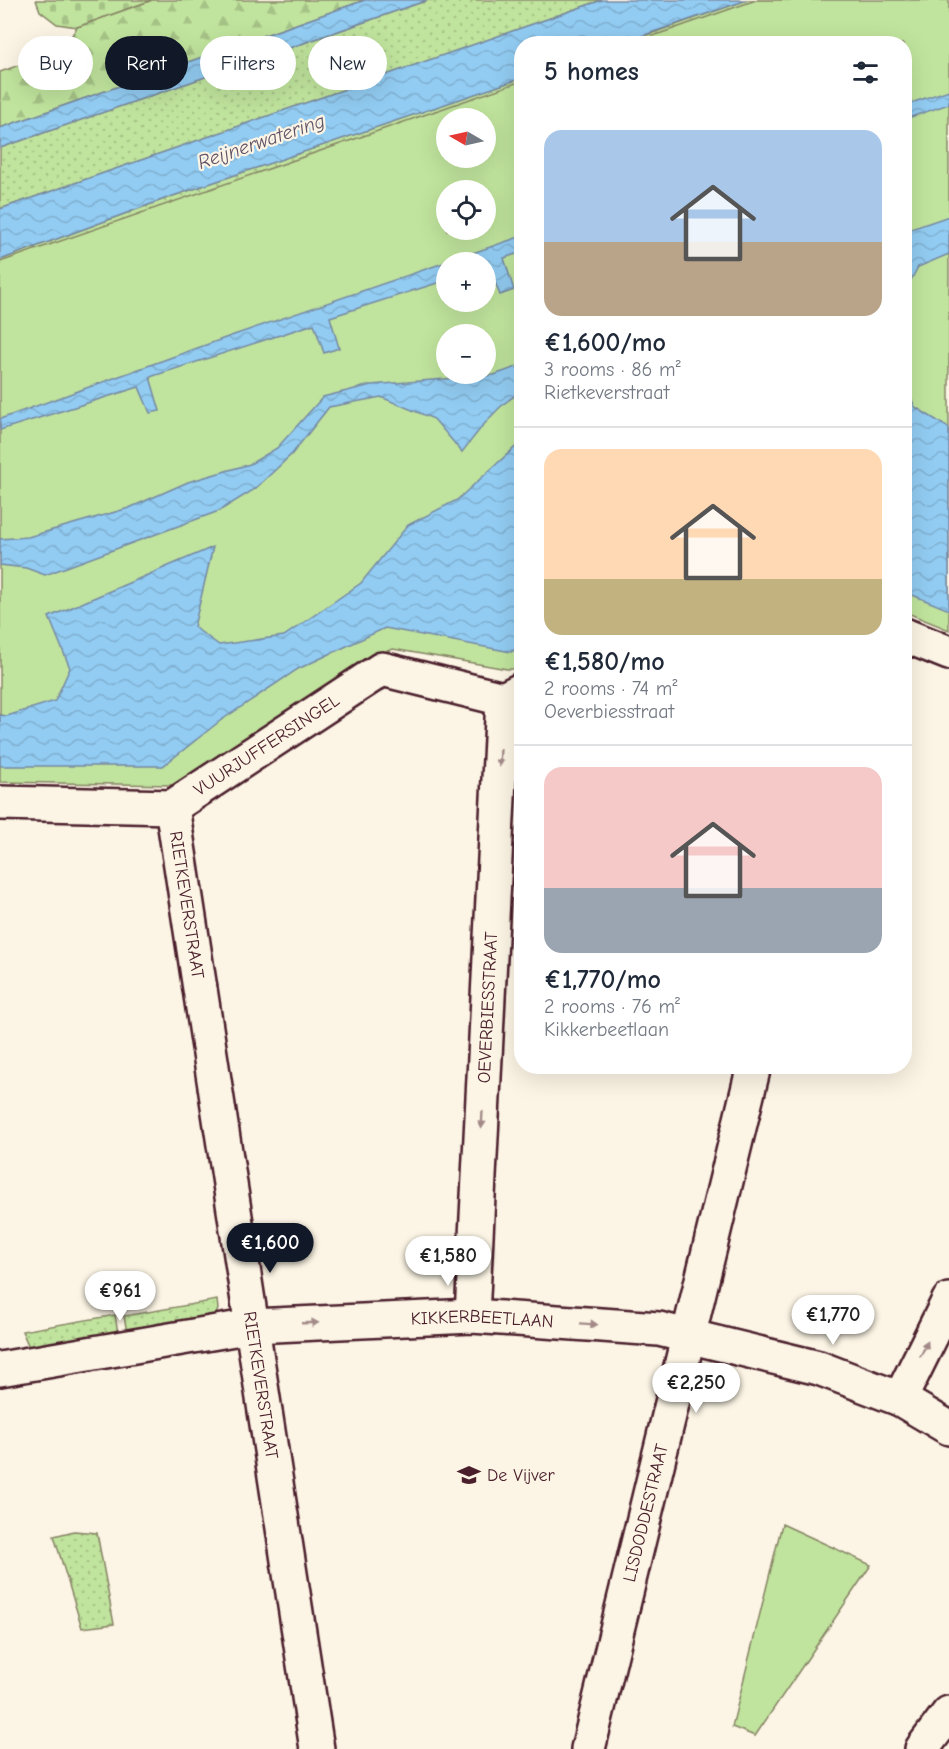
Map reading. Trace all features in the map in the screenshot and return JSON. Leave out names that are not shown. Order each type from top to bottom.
[{"type":"street","points":[[912,638],[949,653]]},
{"type":"street","name":"VUURJUFFERSINGEL","points":[[172,807],[382,669],[513,695]]},
{"type":"street","name":"OEVERBIESSTRAAT","points":[[472,1316],[513,695]]},
{"type":"street","points":[[0,804],[172,807]]},
{"type":"street","name":"RIETKEVERSTRAAT","points":[[172,807],[317,1749]]},
{"type":"street","name":"LISDODDESTRAAT","points":[[588,1749],[752,1074]]},
{"type":"street","points":[[900,1399],[949,1300]]},
{"type":"street","name":"KIKKERBEETLAAN","points":[[1,1364],[252,1326],[472,1316],[659,1329],[689,1335],[819,1368],[900,1399],[949,1428]]},
{"type":"street","points":[[922,1749],[949,1713]]},
{"type":"green space","points":[[36,0],[152,0],[77,27],[57,24],[40,11]]},
{"type":"green space","points":[[152,0],[365,0],[262,36],[200,36],[200,58],[188,62],[188,36],[105,36],[105,90],[108,90],[0,128],[0,72],[18,65],[18,90],[93,90],[93,36],[71,36],[77,27]]},
{"type":"green space","points":[[428,0],[602,0],[387,75],[387,36],[324,36]]},
{"type":"green space","points":[[747,0],[795,0],[690,36],[644,36]]},
{"type":"green space","points":[[756,0],[949,0],[949,630],[912,615],[912,36],[653,36]]},
{"type":"green space","points":[[308,41],[308,90],[343,90],[0,209],[0,148],[168,90],[188,90],[188,83],[200,79],[200,90],[296,90],[296,46]]},
{"type":"green space","points":[[514,81],[514,97],[478,108],[436,108],[436,122],[0,274],[0,260],[170,197]]},
{"type":"green space","points":[[514,84],[514,669],[393,649],[366,659],[173,785],[0,782],[0,262],[436,111],[436,168],[496,168],[496,108],[444,108]]},
{"type":"green space","points":[[217,1300],[218,1309],[215,1318],[127,1333],[124,1316]]},
{"type":"green space","points":[[115,1315],[118,1333],[29,1347],[22,1331]]},
{"type":"green space","points":[[782,1524],[871,1565],[755,1736],[732,1727]]},
{"type":"green space","points":[[74,1531],[97,1533],[114,1624],[82,1628],[54,1536]]},
{"type":"water","points":[[365,0],[428,0],[324,36],[308,36],[308,41],[296,46],[296,36],[262,36]]},
{"type":"water","name":"Reijnerwatering","points":[[602,0],[747,0],[642,36],[514,36],[514,81],[170,197],[0,260],[0,209],[343,90],[387,90],[387,75]]},
{"type":"water","points":[[200,58],[200,79],[188,83],[188,62]]},
{"type":"water","points":[[108,90],[168,90],[0,148],[0,128]]},
{"type":"water","points":[[949,90],[949,104],[912,117],[912,103]]},
{"type":"water","points":[[949,216],[949,254],[918,267],[912,278],[912,229]]},
{"type":"water","points":[[514,239],[514,255],[504,258],[514,290],[500,295],[496,285],[496,252],[475,252]]},
{"type":"water","points":[[436,266],[436,283],[330,317],[339,348],[324,353],[314,324],[150,377],[160,411],[150,413],[139,387],[0,430],[0,419]]},
{"type":"water","points":[[514,368],[514,396],[497,410],[462,452],[434,419],[381,397],[329,407],[292,454],[255,489],[219,511],[45,575],[26,568],[0,565],[0,539],[28,537],[129,508],[188,482],[250,464],[277,448],[323,397],[371,385],[436,380],[436,384],[496,384],[496,374]]},
{"type":"water","points":[[912,400],[915,407],[949,428],[949,610],[912,595]]},
{"type":"water","points":[[514,448],[514,650],[511,652],[385,628],[298,669],[220,721],[163,766],[0,766],[0,715],[7,716],[55,701],[70,668],[49,617],[213,547],[194,627],[219,645],[284,636],[361,583],[408,525],[457,500]]},
{"type":"place","name":"De Vijver","points":[[469,1475]]}]
